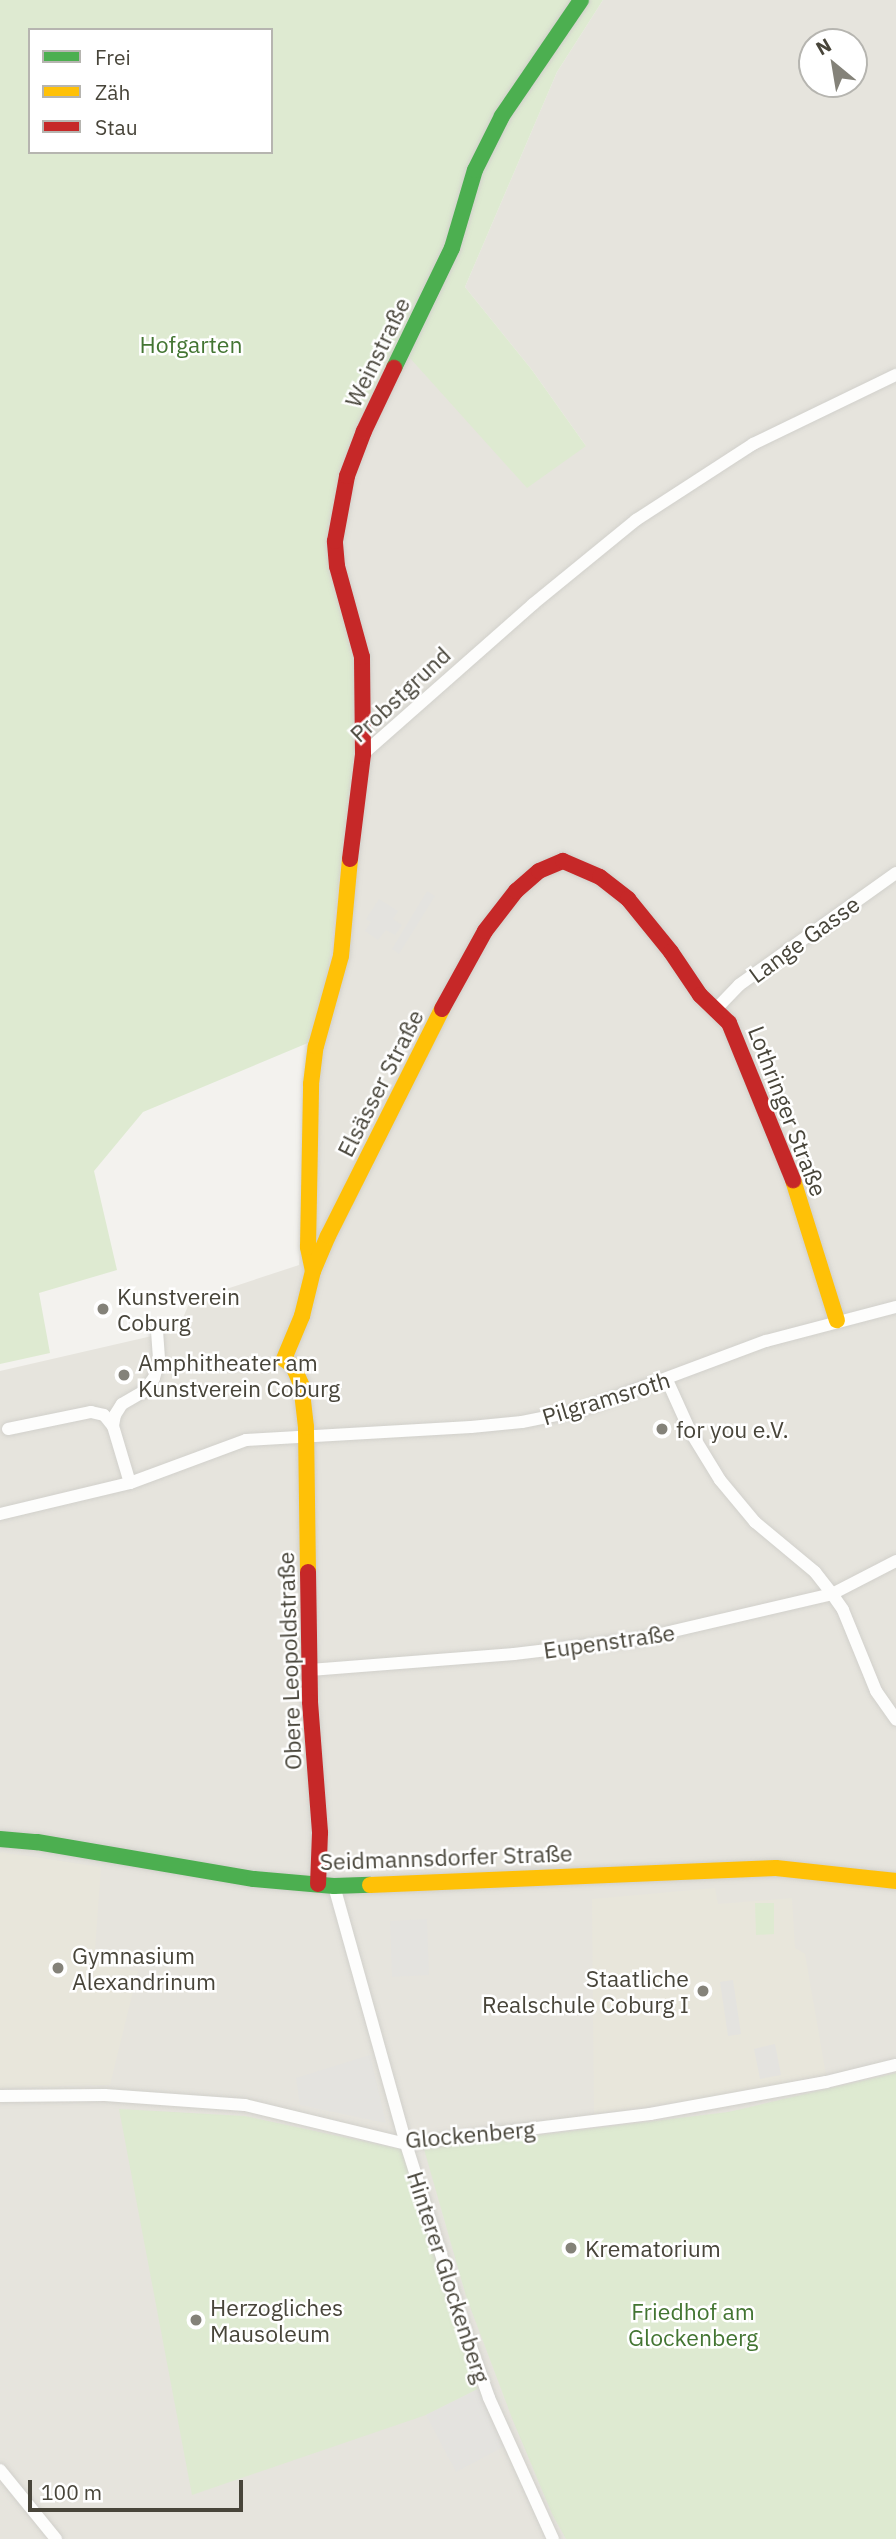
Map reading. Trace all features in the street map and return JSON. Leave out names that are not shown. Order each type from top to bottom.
[{"type":"street","name":"Weinstraße","points":[[363,754],[362,657],[337,566],[335,541],[347,476],[364,431],[452,248],[475,170],[502,116],[581,0]]},
{"type":"street","name":"Probstgrund","points":[[313,1271],[308,1247],[311,1084],[318,1037],[341,956],[357,787],[363,754],[542,596],[636,520],[753,444],[896,375]]},
{"type":"street","name":"Elsässer Straße","points":[[284,1359],[302,1316],[313,1271],[406,1081],[485,931],[516,891],[539,871],[563,861]]},
{"type":"street","name":"Lothringer Straße","points":[[563,861],[600,877],[628,899],[671,952],[699,995],[729,1023],[795,1186],[837,1320]]},
{"type":"street","name":"Lange Gasse","points":[[716,1009],[739,985],[896,873]]},
{"type":"street","name":"Pilgramsroth","points":[[0,1514],[130,1483],[229,1444],[246,1440],[522,1422],[581,1410],[766,1341],[837,1320],[896,1307]]},
{"type":"street","points":[[113,1426],[117,1409],[143,1392],[154,1378],[159,1359],[157,1331]]},
{"type":"street","name":"Obere Leopoldstraße","points":[[284,1359],[293,1366],[301,1384],[305,1437],[310,1670],[320,1833],[326,1885]]},
{"type":"street","points":[[667,1380],[690,1431],[720,1480],[755,1522],[815,1572],[832,1594],[876,1691],[896,1720]]},
{"type":"street","points":[[8,1429],[91,1412],[104,1415],[113,1426],[130,1483]]},
{"type":"street","name":"Eupenstraße","points":[[310,1670],[514,1654],[639,1639],[832,1594],[896,1561]]},
{"type":"street","name":"Seidmannsdorfer Straße","points":[[0,1839],[37,1842],[254,1879],[326,1885],[776,1867],[896,1881]]},
{"type":"street","name":"Hinterer Glockenberg","points":[[326,1885],[485,2386],[553,2539]]},
{"type":"street","name":"Glockenberg","points":[[0,2096],[105,2095],[245,2105],[406,2144],[473,2138],[650,2114],[826,2082],[896,2065]]},
{"type":"street","points":[[0,2470],[56,2539]]},
{"type":"shaded area","points":[[603,0],[896,0],[896,2539],[0,2539],[0,1371],[178,1330],[190,1301],[299,1265],[315,1040],[329,966],[358,723],[333,512],[400,346],[586,446],[532,370],[465,287],[557,72]]},
{"type":"shaded area","points":[[427,891],[435,896],[399,954],[392,949]]},
{"type":"shaded area","points":[[379,899],[398,911],[393,919],[402,925],[395,935],[386,930],[378,940],[365,931],[371,922],[366,919]]},
{"type":"shaded area","name":"Gymnasium Alexandrinum","points":[[0,1852],[101,1867],[94,1965],[138,1971],[110,2085],[0,2088]]},
{"type":"shaded area","name":"Staatliche Realschule Coburg I","points":[[715,1888],[718,1904],[792,1898],[795,1948],[805,1954],[826,2075],[713,2097],[594,2114],[592,1899]]},
{"type":"shaded area","points":[[427,1919],[429,1975],[392,1977],[390,1921]]},
{"type":"shaded area","points":[[733,1980],[741,2034],[728,2036],[720,1982]]},
{"type":"shaded area","points":[[775,2044],[781,2075],[760,2079],[754,2049]]},
{"type":"shaded area","points":[[370,2055],[386,2123],[300,2105],[296,2078]]},
{"type":"shaded area","points":[[478,2389],[505,2446],[456,2472],[426,2415]]},
{"type":"green space","name":"Hofgarten","points":[[0,0],[603,0],[557,72],[465,287],[532,370],[586,446],[527,488],[400,347],[333,512],[353,635],[358,723],[329,966],[315,1040],[143,1112],[94,1171],[117,1270],[39,1293],[50,1353],[0,1364]]},
{"type":"green space","points":[[755,1903],[774,1903],[774,1934],[756,1935]]},
{"type":"green space","name":"Friedhof am Glockenberg","points":[[896,2073],[896,2539],[566,2539],[552,2514],[512,2418],[466,2296],[424,2149],[728,2112]]},
{"type":"green space","points":[[119,2109],[245,2116],[404,2150],[478,2389],[426,2415],[192,2495]]},
{"type":"traffic: fast","points":[[394,368],[452,248],[475,170],[502,116],[581,0]]},
{"type":"traffic: fast","points":[[0,1839],[37,1842],[254,1879],[334,1886],[370,1885]]},
{"type":"traffic: slow","points":[[313,1271],[308,1247],[311,1084],[316,1046],[341,956],[350,859]]},
{"type":"traffic: slow","points":[[308,1572],[306,1427],[301,1384],[293,1366],[284,1359],[302,1316],[313,1271],[328,1236],[442,1009]]},
{"type":"traffic: slow","points":[[793,1180],[837,1320]]},
{"type":"traffic: slow","points":[[370,1885],[776,1868],[896,1881]]},
{"type":"traffic: jam","points":[[350,859],[363,754],[362,657],[337,566],[335,541],[347,476],[364,431],[394,368]]},
{"type":"traffic: jam","points":[[442,1009],[485,931],[516,891],[539,871],[563,861],[600,877],[628,899],[671,952],[700,995],[729,1023],[793,1180]]},
{"type":"traffic: jam","points":[[308,1572],[310,1702],[320,1833],[318,1884]]},
{"type":"place","name":"Kunstverein Coburg","points":[[103,1309]]},
{"type":"place","name":"Amphitheater am Kunstverein Coburg","points":[[124,1375]]},
{"type":"place","name":"for you e.V.","points":[[662,1429]]},
{"type":"place","name":"Gymnasium Alexandrinum","points":[[58,1968]]},
{"type":"place","name":"Staatliche Realschule Coburg I","points":[[703,1991]]},
{"type":"place","name":"Krematorium","points":[[571,2248]]},
{"type":"place","name":"Herzogliches Mausoleum","points":[[196,2320]]}]
